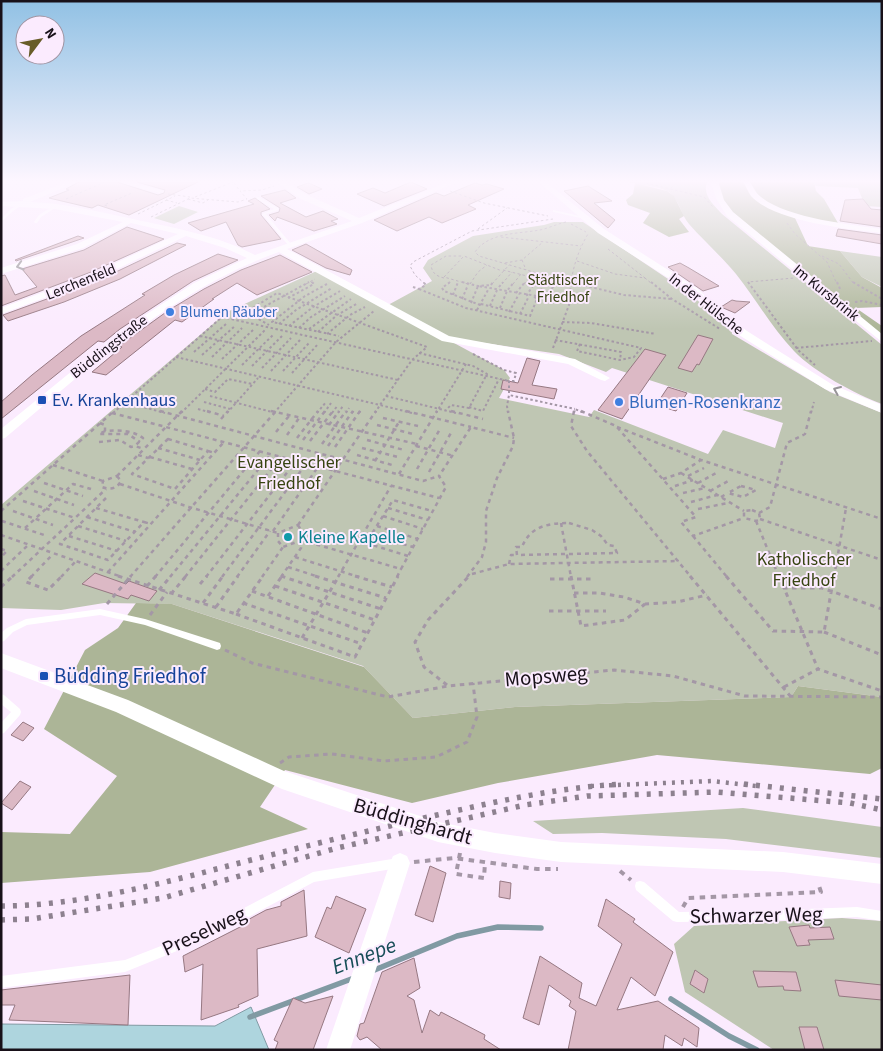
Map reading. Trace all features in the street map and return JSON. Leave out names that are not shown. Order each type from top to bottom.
[{"type":"street","points":[[1,271],[73,248],[109,231]]},
{"type":"street","points":[[176,231],[226,245],[254,258]]},
{"type":"street","name":"Büddingstraße","points":[[1,435],[91,359],[146,318],[197,285],[254,258],[330,231]]},
{"type":"street","name":"In der Hülsche","points":[[601,231],[695,292],[743,333],[804,373],[829,387],[882,409]]},
{"type":"street","name":"Im Kursbrink","points":[[751,231],[877,340]]},
{"type":"street","name":"Lerchenfeld","points":[[1,311],[106,273],[185,233]]},
{"type":"street","points":[[280,249],[446,339],[552,357],[571,362],[605,378]]},
{"type":"street","name":"Büddinghardt","points":[[1,660],[122,706],[274,776],[438,832],[622,862],[783,862],[882,874]]},
{"type":"street","points":[[339,1050],[400,863]]},
{"type":"lane","points":[[278,231],[290,245]]},
{"type":"lane","points":[[1,639],[10,630],[26,622],[100,612],[145,622],[217,646]]},
{"type":"lane","points":[[1,698],[17,712],[1,730]]},
{"type":"lane","name":"Preselweg","points":[[1,982],[125,966],[205,934],[312,877],[400,863]]},
{"type":"lane","name":"Schwarzer Weg","points":[[640,886],[677,917],[857,912],[882,916]]},
{"type":"path","points":[[419,289],[426,285],[411,271],[410,266],[413,262],[460,235],[473,231]]},
{"type":"path","points":[[526,231],[483,242],[475,252],[479,256],[571,282],[633,296],[672,299]]},
{"type":"path","points":[[552,357],[555,340],[569,305],[572,273],[581,246],[588,234],[583,231]]},
{"type":"path","points":[[791,231],[829,264],[840,291]]},
{"type":"path","points":[[497,237],[581,246]]},
{"type":"path","points":[[504,263],[522,260],[543,242]]},
{"type":"path","points":[[602,244],[672,299],[720,329]]},
{"type":"path","points":[[498,289],[488,290],[439,277],[432,271],[431,265],[434,261],[448,255],[464,256],[503,270],[538,278],[551,284],[567,281]]},
{"type":"path","points":[[820,255],[839,264],[853,283],[882,299]]},
{"type":"path","points":[[444,278],[464,256]]},
{"type":"path","points":[[522,260],[526,270]]},
{"type":"path","points":[[577,262],[616,274],[646,278]]},
{"type":"path","points":[[462,300],[469,284],[478,272],[487,265]]},
{"type":"path","points":[[477,310],[491,285],[509,265]]},
{"type":"path","points":[[490,306],[498,289],[512,272]]},
{"type":"path","points":[[499,309],[507,291],[521,274]]},
{"type":"path","points":[[509,312],[530,276]]},
{"type":"path","points":[[805,277],[748,282],[796,348],[817,367]]},
{"type":"path","points":[[520,314],[528,298],[527,295],[538,278]]},
{"type":"path","points":[[251,314],[316,279]]},
{"type":"path","points":[[457,281],[446,284],[442,288],[462,300],[509,312],[530,316],[537,302],[537,299],[533,296]]},
{"type":"path","points":[[453,295],[457,281]]},
{"type":"path","points":[[288,298],[314,284],[310,282]]},
{"type":"path","points":[[538,295],[547,282]]},
{"type":"path","points":[[53,465],[103,480],[117,476],[272,322],[297,302],[328,284]]},
{"type":"path","points":[[478,286],[491,285],[498,289],[533,296],[552,290],[551,284]]},
{"type":"path","points":[[471,303],[478,286]]},
{"type":"path","points":[[279,324],[305,304],[335,287]]},
{"type":"path","points":[[413,287],[466,308],[641,348],[634,357],[620,360],[577,351],[580,344]]},
{"type":"path","points":[[289,326],[313,307],[341,290]]},
{"type":"path","points":[[120,484],[172,502],[278,533],[298,526],[386,396],[412,360],[427,347],[297,302],[277,293],[248,308],[246,312],[269,325]]},
{"type":"path","points":[[299,328],[321,310],[348,294]]},
{"type":"path","points":[[308,330],[355,297]]},
{"type":"path","points":[[848,297],[856,303],[862,301],[882,305]]},
{"type":"path","points":[[318,332],[337,316],[362,301]]},
{"type":"path","points":[[328,334],[368,305]]},
{"type":"path","points":[[100,612],[189,507],[298,387],[333,342],[356,322],[383,306]]},
{"type":"path","points":[[1,511],[222,317],[514,381],[516,373],[504,370],[471,352]]},
{"type":"path","points":[[272,322],[339,336]]},
{"type":"path","points":[[562,322],[591,323],[656,334]]},
{"type":"path","points":[[194,352],[226,324]]},
{"type":"path","points":[[202,355],[235,326]]},
{"type":"path","points":[[212,357],[242,328]]},
{"type":"path","points":[[222,359],[252,330]]},
{"type":"path","points":[[242,365],[274,334]]},
{"type":"path","points":[[200,336],[398,380]]},
{"type":"path","points":[[252,366],[282,336]]},
{"type":"path","points":[[262,368],[291,338]]},
{"type":"path","points":[[271,371],[300,340]]},
{"type":"path","points":[[555,340],[622,352],[620,360]]},
{"type":"path","points":[[796,348],[877,340]]},
{"type":"path","points":[[283,371],[309,343]]},
{"type":"path","points":[[292,373],[318,344]]},
{"type":"path","points":[[419,353],[466,364],[487,374],[486,376]]},
{"type":"path","points":[[176,357],[514,438]]},
{"type":"path","points":[[399,474],[466,364]]},
{"type":"path","points":[[469,407],[486,376]]},
{"type":"path","points":[[221,418],[258,378]]},
{"type":"path","points":[[204,389],[215,392],[228,379],[252,384]]},
{"type":"path","points":[[446,410],[451,405],[483,411],[499,379]]},
{"type":"path","points":[[448,686],[424,667],[415,642],[428,620],[470,574],[482,557],[486,542],[486,511],[497,478],[513,446],[514,438],[507,406],[509,381]]},
{"type":"path","points":[[509,395],[575,408],[701,460],[882,519]]},
{"type":"path","points":[[210,396],[316,423],[389,437],[454,456]]},
{"type":"path","points":[[386,396],[483,419]]},
{"type":"path","points":[[125,402],[423,481],[439,476],[454,456],[471,427]]},
{"type":"path","points":[[204,402],[230,409]]},
{"type":"path","points":[[297,438],[326,402]]},
{"type":"path","points":[[759,513],[770,507],[787,443],[805,434],[814,402]]},
{"type":"path","points":[[303,440],[331,403]]},
{"type":"path","points":[[310,441],[338,405]]},
{"type":"path","points":[[329,425],[343,406]]},
{"type":"path","points":[[322,444],[349,408]]},
{"type":"path","points":[[575,408],[571,426],[587,450],[791,697]]},
{"type":"path","points":[[198,409],[224,416]]},
{"type":"path","points":[[328,446],[355,409]]},
{"type":"path","points":[[335,446],[361,410]]},
{"type":"path","points":[[112,413],[223,444]]},
{"type":"path","points":[[276,432],[289,416]]},
{"type":"path","points":[[287,434],[300,418]]},
{"type":"path","points":[[383,418],[418,426]]},
{"type":"path","points":[[375,461],[399,422]]},
{"type":"path","points":[[100,424],[105,425],[105,431]]},
{"type":"path","points":[[378,425],[414,434]]},
{"type":"path","points":[[616,426],[696,517],[681,522],[773,631],[824,632],[882,654]]},
{"type":"path","points":[[135,446],[140,442],[142,437],[132,432],[122,430],[105,431],[99,434],[128,434],[140,442]]},
{"type":"path","points":[[417,469],[440,430]]},
{"type":"path","points":[[429,472],[452,431]]},
{"type":"path","points":[[208,451],[174,489],[132,474],[168,439],[208,451],[214,453]]},
{"type":"path","points":[[99,442],[120,440],[131,447],[135,446],[144,449]]},
{"type":"path","points":[[367,440],[404,450]]},
{"type":"path","points":[[108,572],[214,453],[223,444],[228,442],[439,498]]},
{"type":"path","points":[[158,448],[200,460]]},
{"type":"path","points":[[362,448],[398,458]]},
{"type":"path","points":[[147,586],[260,451]]},
{"type":"path","points":[[159,590],[271,454]]},
{"type":"path","points":[[138,455],[192,469]]},
{"type":"path","points":[[357,456],[392,465]]},
{"type":"path","points":[[171,594],[281,457]]},
{"type":"path","points":[[663,479],[681,473],[701,460]]},
{"type":"path","points":[[200,584],[296,461]]},
{"type":"path","points":[[203,603],[307,464]]},
{"type":"path","points":[[216,607],[318,467]]},
{"type":"path","points":[[687,477],[704,468]]},
{"type":"path","points":[[681,473],[744,511],[752,510],[759,513]]},
{"type":"path","points":[[698,483],[716,474]]},
{"type":"path","points":[[117,476],[120,478],[120,484]]},
{"type":"path","points":[[1,535],[147,586],[216,607],[355,657],[446,487],[439,476]]},
{"type":"path","points":[[184,478],[190,480]]},
{"type":"path","points":[[103,480],[102,487],[106,489]]},
{"type":"path","points":[[674,486],[693,480]]},
{"type":"path","points":[[710,491],[730,480]]},
{"type":"path","points":[[44,483],[83,496]]},
{"type":"path","points":[[25,528],[74,484],[91,489]]},
{"type":"path","points":[[1,587],[106,489],[120,484]]},
{"type":"path","points":[[302,638],[391,486]]},
{"type":"path","points":[[721,497],[728,493],[741,486],[756,490],[747,498],[739,499],[728,493]]},
{"type":"path","points":[[683,494],[706,488]]},
{"type":"path","points":[[34,491],[74,505]]},
{"type":"path","points":[[691,502],[717,495]]},
{"type":"path","points":[[106,498],[60,544],[108,560],[144,522]]},
{"type":"path","points":[[408,556],[366,543],[393,500],[432,511]]},
{"type":"path","points":[[23,501],[75,518]]},
{"type":"path","points":[[698,509],[729,502]]},
{"type":"path","points":[[86,508],[151,524]]},
{"type":"path","points":[[388,508],[428,520]]},
{"type":"path","points":[[824,632],[841,546],[846,508]]},
{"type":"path","points":[[13,511],[53,525]]},
{"type":"path","points":[[744,511],[744,518]]},
{"type":"path","points":[[759,513],[760,519]]},
{"type":"path","points":[[383,516],[423,529]]},
{"type":"path","points":[[87,517],[135,532]]},
{"type":"path","points":[[693,536],[744,518],[756,521],[760,519],[882,560]]},
{"type":"path","points":[[2,521],[44,535]]},
{"type":"path","points":[[756,521],[818,669]]},
{"type":"path","points":[[509,564],[508,559],[511,555],[517,555],[567,553],[617,553],[614,546],[608,545],[601,535],[595,531],[578,524],[561,523],[542,526],[528,534],[522,547],[516,547],[517,555]]},
{"type":"path","points":[[561,523],[581,626],[607,624],[625,620],[645,604]]},
{"type":"path","points":[[78,526],[126,541]]},
{"type":"path","points":[[268,596],[301,548],[302,532],[298,526]]},
{"type":"path","points":[[377,526],[418,538]]},
{"type":"path","points":[[278,533],[278,541],[283,547]]},
{"type":"path","points":[[372,534],[413,547]]},
{"type":"path","points":[[69,536],[117,551]]},
{"type":"path","points":[[236,614],[283,547],[302,540],[401,569]]},
{"type":"path","points":[[1,571],[28,545]]},
{"type":"path","points":[[1,549],[7,551],[1,557]]},
{"type":"path","points":[[53,554],[26,582],[48,590],[76,561]]},
{"type":"path","points":[[295,557],[392,587]]},
{"type":"path","points":[[470,574],[509,564],[679,561]]},
{"type":"path","points":[[288,567],[386,598]]},
{"type":"path","points":[[281,576],[381,609]]},
{"type":"path","points":[[550,579],[594,579]]},
{"type":"path","points":[[274,586],[375,620]]},
{"type":"path","points":[[783,588],[822,588],[882,609]]},
{"type":"path","points":[[252,591],[368,632]]},
{"type":"path","points":[[158,605],[167,592]]},
{"type":"path","points":[[574,593],[616,595],[645,604],[677,602],[707,595]]},
{"type":"path","points":[[243,604],[362,644]]},
{"type":"path","points":[[549,612],[606,611]]},
{"type":"path","name":"Mopsweg","points":[[217,646],[252,663],[388,697],[473,683],[614,670],[673,676],[746,696],[882,697]]},
{"type":"path","points":[[783,688],[818,669],[882,691]]},
{"type":"path","points":[[274,776],[289,757],[332,754],[384,761],[436,757],[467,742],[477,717],[473,683]]},
{"type":"path","points":[[463,837],[456,874],[484,878],[485,862]]},
{"type":"path","points":[[400,863],[454,858],[537,869],[567,869]]},
{"type":"path","points":[[622,862],[640,886]]},
{"type":"path","points":[[677,917],[688,898],[821,892],[814,866]]},
{"type":"green space","points":[[505,231],[597,231],[686,291],[731,328],[732,334],[830,392],[882,413],[882,697],[798,686],[791,697],[515,707],[413,718],[363,666],[172,604],[104,603],[61,610],[1,608],[1,505],[227,312],[319,270],[504,370],[510,378],[499,398],[589,417],[594,410],[708,454],[723,430],[775,448],[783,423],[612,368],[606,372],[559,354],[449,338],[388,305],[432,281],[423,268],[428,260],[473,236]]},
{"type":"green space","points":[[696,231],[743,231],[882,345],[882,404],[835,382],[802,359],[778,333],[736,274]]},
{"type":"green space","points":[[840,251],[882,257],[882,287],[862,277]]},
{"type":"green space","points":[[743,808],[882,827],[882,858],[726,839],[602,833],[553,834],[533,821]]},
{"type":"green space","points":[[842,918],[882,921],[882,1050],[774,1050],[685,992],[674,944],[694,926]]},
{"type":"shaded area","points":[[658,231],[689,232],[669,237]]},
{"type":"shaded area","points":[[755,231],[801,231],[808,246],[840,251],[862,277],[882,288],[882,307],[856,308],[882,326],[882,336]]},
{"type":"shaded area","points":[[136,603],[172,604],[364,667],[413,718],[515,707],[791,697],[798,686],[882,697],[882,768],[870,774],[657,755],[498,783],[412,803],[285,770],[260,807],[308,829],[150,872],[1,883],[1,832],[70,834],[117,776],[44,729],[85,650],[118,628]]},
{"type":"shaded area","points":[[251,1007],[269,1050],[1,1050],[1,1024],[215,1026]]},
{"type":"building","points":[[119,231],[139,231],[164,239],[91,272],[1,306],[1,276],[5,275],[15,295],[37,287],[22,269],[84,250]]},
{"type":"building","points":[[231,231],[274,231],[281,239],[242,247],[238,245]]},
{"type":"building","points":[[837,231],[882,235],[882,244],[836,236]]},
{"type":"building","points":[[78,236],[84,238],[15,260]]},
{"type":"building","points":[[177,243],[186,245],[120,279],[64,302],[8,321],[3,315],[99,280]]},
{"type":"building","points":[[306,244],[352,270],[350,275],[326,268],[292,250]]},
{"type":"building","points":[[218,254],[238,260],[193,281],[120,329],[104,342],[98,341],[1,419],[1,402],[81,336],[145,295],[142,294],[174,275]]},
{"type":"building","points":[[280,255],[312,272],[257,295],[237,283],[182,322],[175,320],[106,375],[92,372],[122,347],[119,346],[169,310],[241,270]]},
{"type":"building","points":[[680,263],[719,286],[703,291],[668,267]]},
{"type":"building","points":[[732,300],[750,302],[735,313],[721,307]]},
{"type":"building","points":[[698,335],[713,339],[699,365],[697,364],[692,372],[678,368]]},
{"type":"building","points":[[645,349],[666,355],[622,419],[598,410]]},
{"type":"building","points":[[527,358],[540,361],[532,385],[557,389],[554,399],[501,389],[503,380],[518,383]]},
{"type":"building","points":[[668,387],[687,393],[676,411],[656,405]]},
{"type":"building","points":[[95,573],[126,584],[129,581],[157,591],[149,601],[131,595],[128,599],[82,584]]},
{"type":"building","points":[[23,722],[34,728],[23,741],[11,735]]},
{"type":"building","points":[[20,781],[31,787],[12,810],[1,803]]},
{"type":"building","points":[[430,866],[446,873],[433,922],[415,915]]},
{"type":"building","points":[[500,881],[511,883],[510,899],[499,897]]},
{"type":"building","points":[[304,890],[307,936],[257,949],[258,996],[238,1005],[239,1007],[201,1020],[203,964],[185,972],[183,956],[242,926],[242,923],[266,910],[281,906],[281,902]]},
{"type":"building","points":[[336,896],[366,909],[349,953],[315,937],[327,907],[331,909]]},
{"type":"building","points":[[606,899],[635,919],[633,922],[673,952],[655,996],[631,977],[617,1010],[658,1001],[699,1028],[697,1047],[684,1038],[682,1046],[665,1035],[663,1050],[568,1050],[576,1011],[569,1006],[571,1001],[549,985],[539,1025],[523,1018],[540,956],[582,983],[579,998],[596,1006],[622,944],[598,926]]},
{"type":"building","points":[[809,925],[810,928],[830,927],[834,939],[808,940],[810,945],[797,946],[789,927]]},
{"type":"building","points":[[414,958],[420,988],[407,996],[414,1000],[422,1033],[430,1010],[439,1016],[441,1012],[485,1035],[484,1039],[501,1050],[382,1050],[367,1037],[360,1040],[357,1036],[360,1024],[364,1023],[382,972]]},
{"type":"building","points":[[695,970],[708,979],[704,993],[690,984]]},
{"type":"building","points":[[753,971],[796,972],[801,991],[784,990],[783,986],[758,987]]},
{"type":"building","points":[[130,975],[128,1025],[9,1020],[15,1005],[1,1005],[1,990]]},
{"type":"building","points":[[835,980],[882,985],[882,1000],[839,996]]},
{"type":"building","points":[[333,996],[313,1050],[275,1050],[278,1042],[274,1040],[293,998],[305,1003]]},
{"type":"building","points":[[799,1027],[817,1027],[824,1050],[805,1050]]},
{"type":"waterway","name":"Ennepe","points":[[372,971],[457,936],[498,927],[541,928]]},
{"type":"waterway","name":"Ennepe","points":[[250,1017],[354,978]]},
{"type":"waterway","name":"Ennepe","points":[[671,999],[729,1036],[757,1050]]},
{"type":"railway","points":[[609,785],[712,781],[756,786]]},
{"type":"railway","points":[[609,785],[624,784]]},
{"type":"railway","points":[[744,784],[882,799]]},
{"type":"railway","points":[[1,906],[58,902],[115,893],[358,833],[483,805],[553,791],[609,785]]},
{"type":"railway","points":[[591,786],[609,785]]},
{"type":"railway","points":[[1,920],[32,919],[163,898],[337,848],[525,805],[587,796],[716,792],[850,803],[882,810]]},
{"type":"place","name":"Blumen Räuber","points":[[170,312]]},
{"type":"place","name":"Ev. Krankenhaus","points":[[42,400]]},
{"type":"place","name":"Blumen-Rosenkranz","points":[[619,402]]},
{"type":"place","name":"Kleine Kapelle","points":[[288,537]]},
{"type":"place","name":"Büdding Friedhof","points":[[44,676]]},
{"type":"park label","name":"Städtischer Friedhof","points":[[563,288]]},
{"type":"park label","name":"Evangelischer Friedhof","points":[[289,472]]},
{"type":"park label","name":"Katholischer Friedhof","points":[[804,569]]}]
